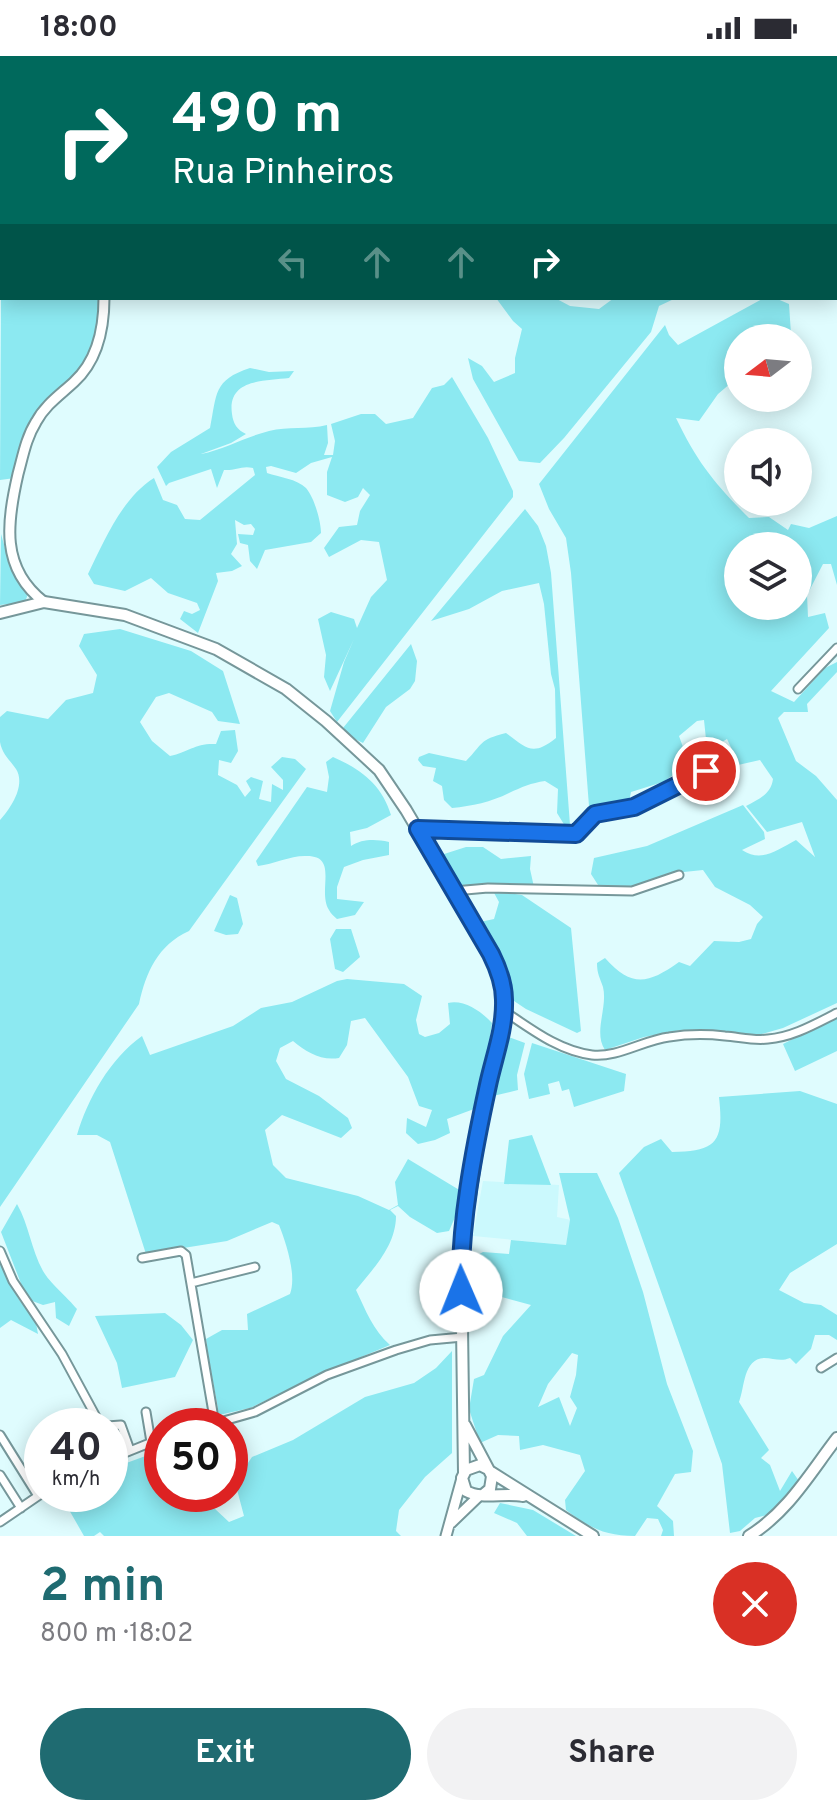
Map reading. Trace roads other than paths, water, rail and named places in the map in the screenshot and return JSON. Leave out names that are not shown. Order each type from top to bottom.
[{"type":"main road","points":[[0,613],[44,602],[103,610],[149,623],[216,649],[262,674],[308,706],[362,753],[390,785],[418,829],[496,965],[503,986],[504,1011],[485,1099],[462,1241],[463,1476],[466,1491],[481,1495],[506,1493],[529,1498]]},
{"type":"main road","points":[[465,1423],[490,1471],[492,1485],[481,1495]]},
{"type":"main road","points":[[749,1536],[765,1526],[789,1502],[837,1438]]},
{"type":"main road","points":[[463,1476],[475,1465],[490,1471],[593,1536]]},
{"type":"street","points":[[44,602],[28,588],[12,556],[7,537],[9,511],[32,428],[51,402],[83,372],[96,349],[103,322],[104,300]]},
{"type":"street","points":[[0,525],[9,511]]},
{"type":"street","points":[[798,689],[837,648]]},
{"type":"street","points":[[418,829],[576,834],[595,814],[634,807],[706,771]]},
{"type":"street","points":[[454,891],[488,888],[632,891],[679,875]]},
{"type":"street","points":[[504,1011],[552,1042],[592,1055],[680,1036],[720,1035],[756,1040],[776,1038],[803,1030],[837,1013]]},
{"type":"street","points":[[0,1251],[13,1281],[94,1408]]},
{"type":"street","points":[[142,1258],[184,1252],[208,1408]]},
{"type":"street","points":[[191,1283],[255,1267]]},
{"type":"street","points":[[248,1414],[327,1375],[396,1350],[430,1340],[463,1337]]},
{"type":"street","points":[[821,1368],[837,1358]]},
{"type":"street","points":[[0,1435],[24,1471]]},
{"type":"street","points":[[128,1444],[130,1450],[144,1445]]},
{"type":"street","points":[[0,1475],[21,1508]]},
{"type":"street","points":[[447,1531],[463,1476]]},
{"type":"street","points":[[447,1531],[481,1495]]},
{"type":"street","points":[[0,1522],[24,1506]]}]
